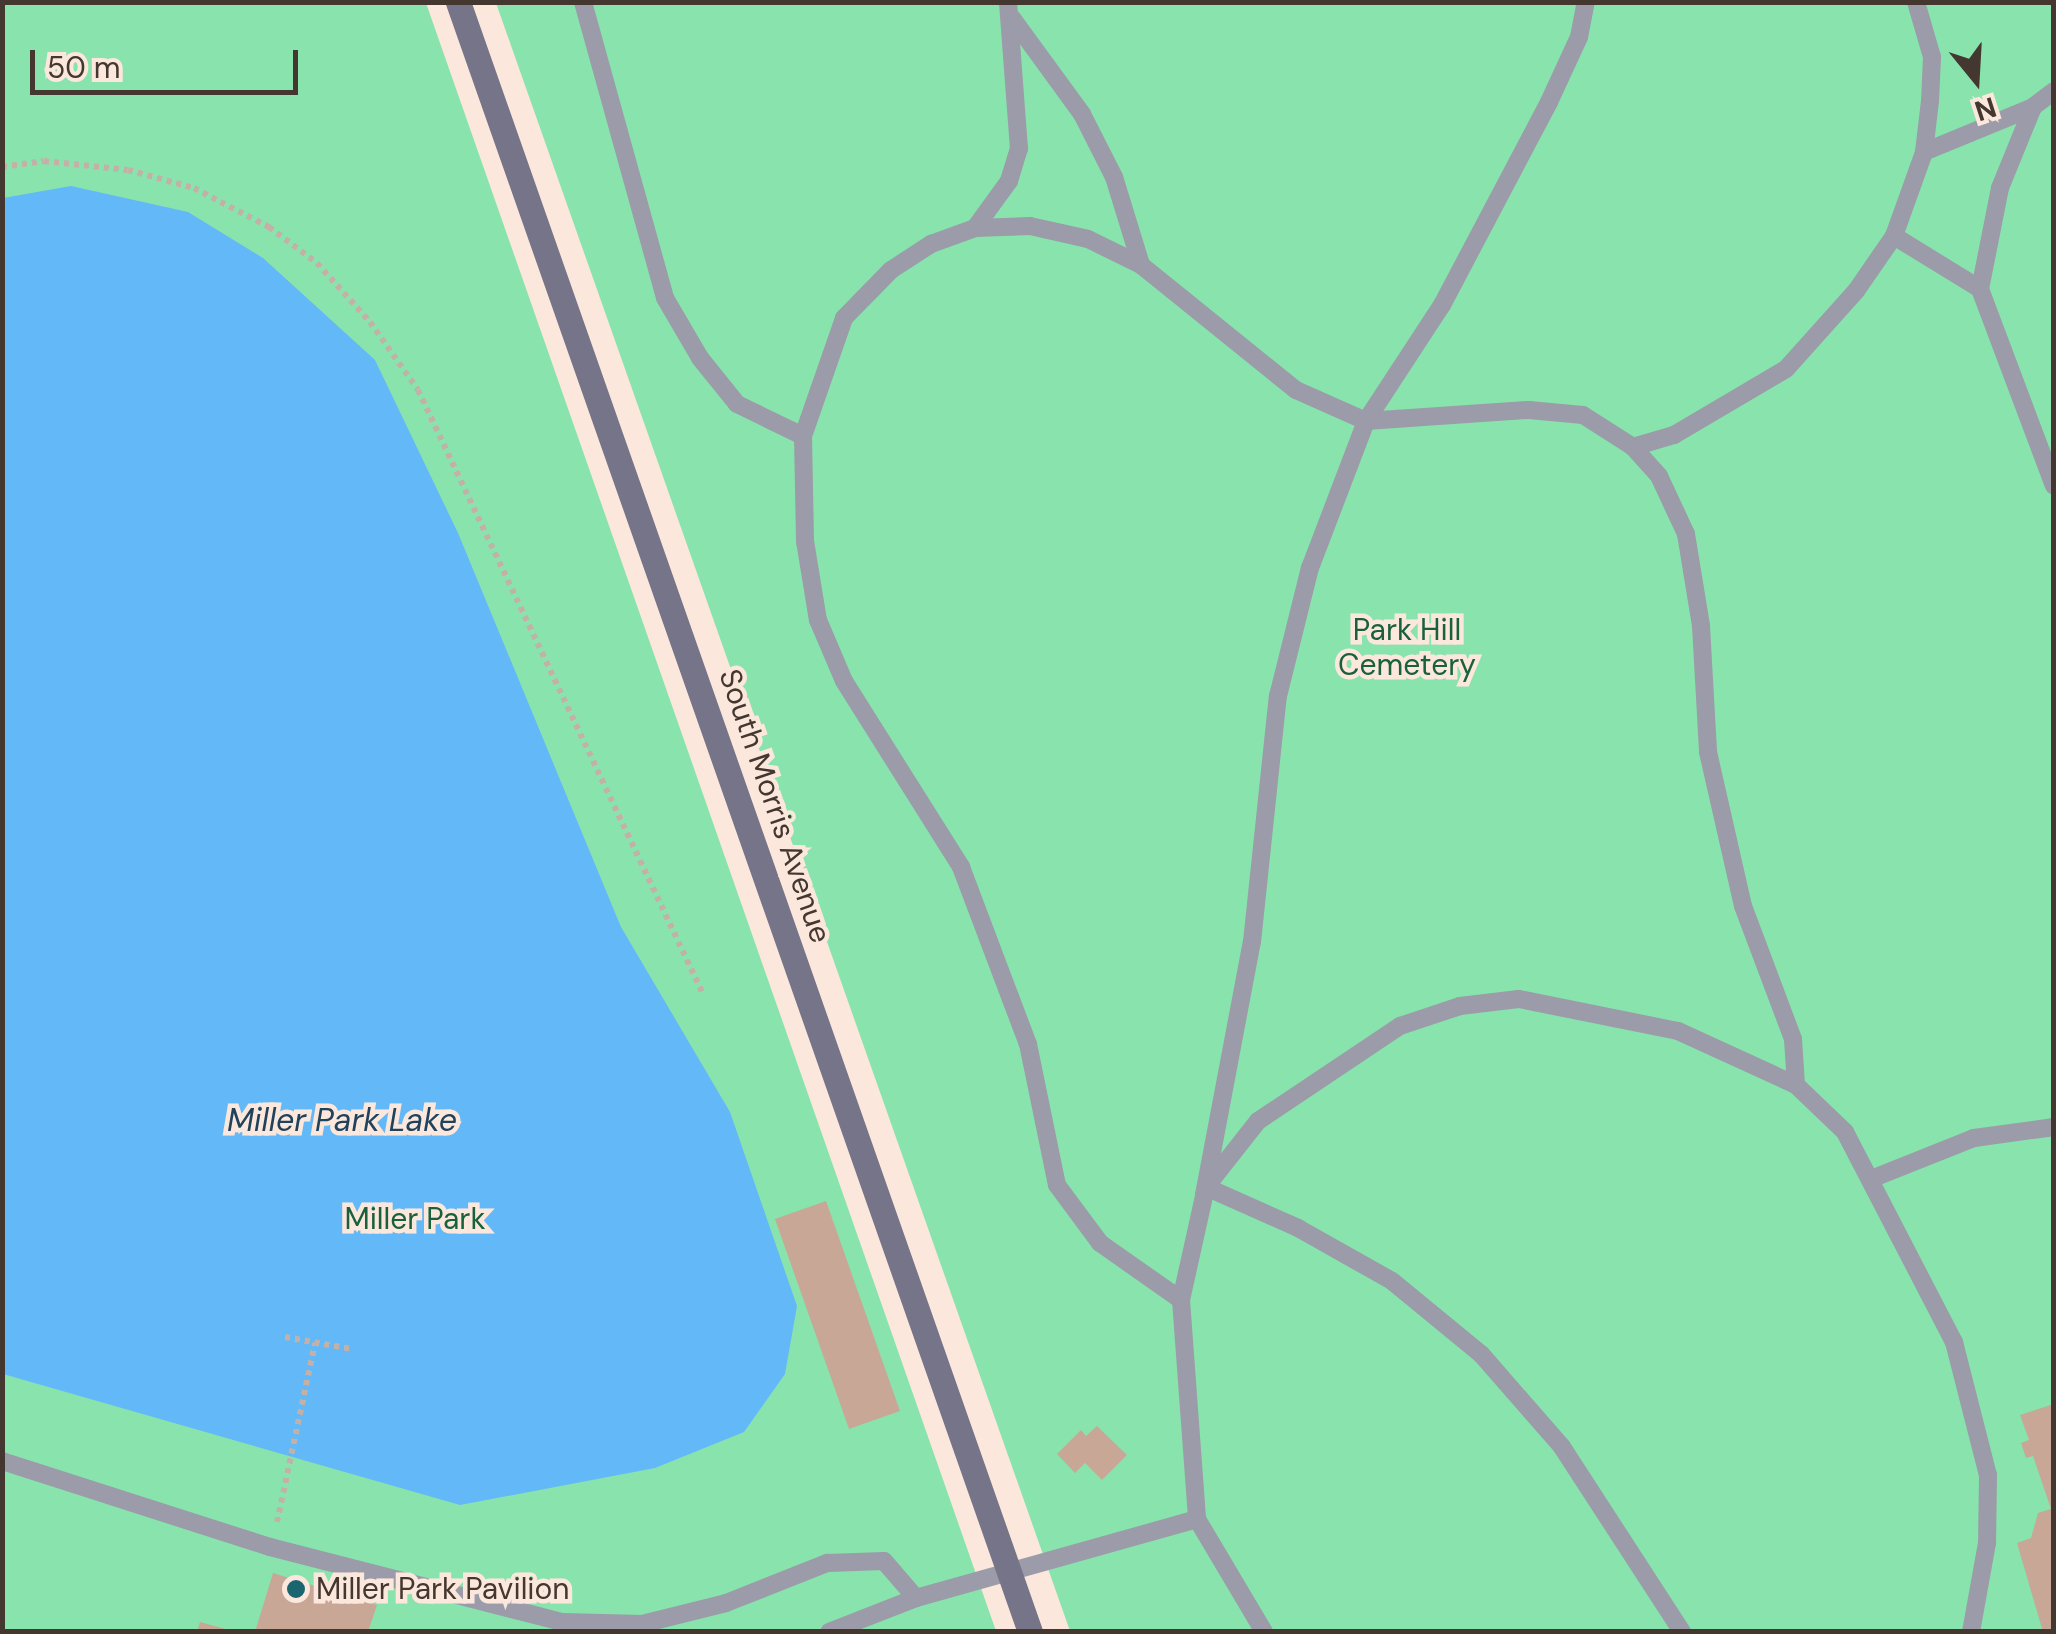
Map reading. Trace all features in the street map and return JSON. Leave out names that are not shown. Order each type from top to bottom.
[{"type":"main road","name":"South Morris Avenue","points":[[458,2],[1030,1632]]},
{"type":"lane","points":[[584,2],[665,298],[700,358],[737,404],[803,436]]},
{"type":"lane","points":[[1264,1632],[1197,1519],[1181,1300],[1254,925],[1278,696],[1310,568],[1366,421],[1442,305],[1549,102],[1579,37],[1586,2]]},
{"type":"lane","points":[[1633,447],[1674,435],[1786,369],[1856,291],[1894,236],[1924,152],[1932,57],[1916,2]]},
{"type":"lane","points":[[974,228],[1009,182],[1018,149],[1010,10]]},
{"type":"lane","points":[[1010,10],[1082,114],[1114,177],[1141,266]]},
{"type":"lane","points":[[1924,152],[2033,107],[2054,92]]},
{"type":"lane","points":[[2033,107],[2000,188],[1980,289],[2054,486]]},
{"type":"lane","points":[[1181,1300],[1100,1242],[1057,1185],[1028,1044],[989,932],[961,867],[844,681],[818,620],[805,541],[803,436],[844,318],[891,270],[931,244],[974,228],[1030,226],[1088,239],[1141,266],[1296,390],[1366,421],[1529,410],[1582,415],[1633,447],[1659,476],[1686,534],[1701,626],[1708,752],[1743,906],[1793,1038],[1796,1085]]},
{"type":"lane","points":[[1894,236],[1980,289]]},
{"type":"lane","points":[[1205,1191],[1258,1121],[1400,1026],[1460,1006],[1519,1000],[1678,1031],[1796,1085],[1845,1132],[1948,1328],[1977,1416],[1988,1475],[1987,1543],[1971,1632]]},
{"type":"lane","points":[[1870,1179],[1974,1138],[2054,1126]]},
{"type":"lane","points":[[1205,1191],[1298,1228],[1392,1281],[1481,1354],[1562,1446],[1682,1632]]},
{"type":"lane","points":[[2,1460],[270,1546],[563,1622],[585,1632]]},
{"type":"lane","points":[[828,1632],[916,1598],[1008,1569],[1197,1519]]},
{"type":"lane","points":[[563,1622],[642,1624],[726,1603],[828,1562],[884,1561],[916,1598]]},
{"type":"path","points":[[2,167],[44,161],[112,168],[194,188],[269,226],[317,263],[370,322],[418,390],[702,994]]},
{"type":"path","points":[[285,1337],[352,1349]]},
{"type":"path","points":[[270,1546],[316,1343]]},
{"type":"green space","name":"Miller Park Lake","points":[[3,3],[426,3],[996,1631],[3,1632]]},
{"type":"green space","name":"Park Hill Cemetery","points":[[496,3],[2053,3],[2053,1631],[1070,1631]]},
{"type":"water","name":"Miller Park Lake","points":[[71,186],[188,212],[263,258],[375,360],[458,533],[621,927],[730,1112],[797,1306],[785,1374],[744,1432],[655,1468],[460,1505],[3,1374],[3,198]]},
{"type":"building","points":[[826,1201],[900,1411],[849,1429],[775,1219]]},
{"type":"building","points":[[2054,1404],[2054,1632],[2043,1632],[2017,1543],[2031,1538],[2038,1513],[2051,1509],[2033,1456],[2026,1458],[2021,1443],[2029,1440],[2020,1415]]},
{"type":"building","points":[[1097,1426],[1127,1455],[1102,1480],[1085,1463],[1075,1473],[1057,1454],[1081,1430],[1086,1436]]},
{"type":"building","name":"Miller Park Pavilion","points":[[273,1573],[377,1605],[368,1632],[255,1632]]},
{"type":"building","name":"Miller Park Pavilion","points":[[200,1622],[229,1630],[229,1632],[197,1632]]},
{"type":"place","name":"Miller Park Pavilion","points":[[296,1589]]},
{"type":"park label","name":"Miller Park","points":[[415,1219]]}]
